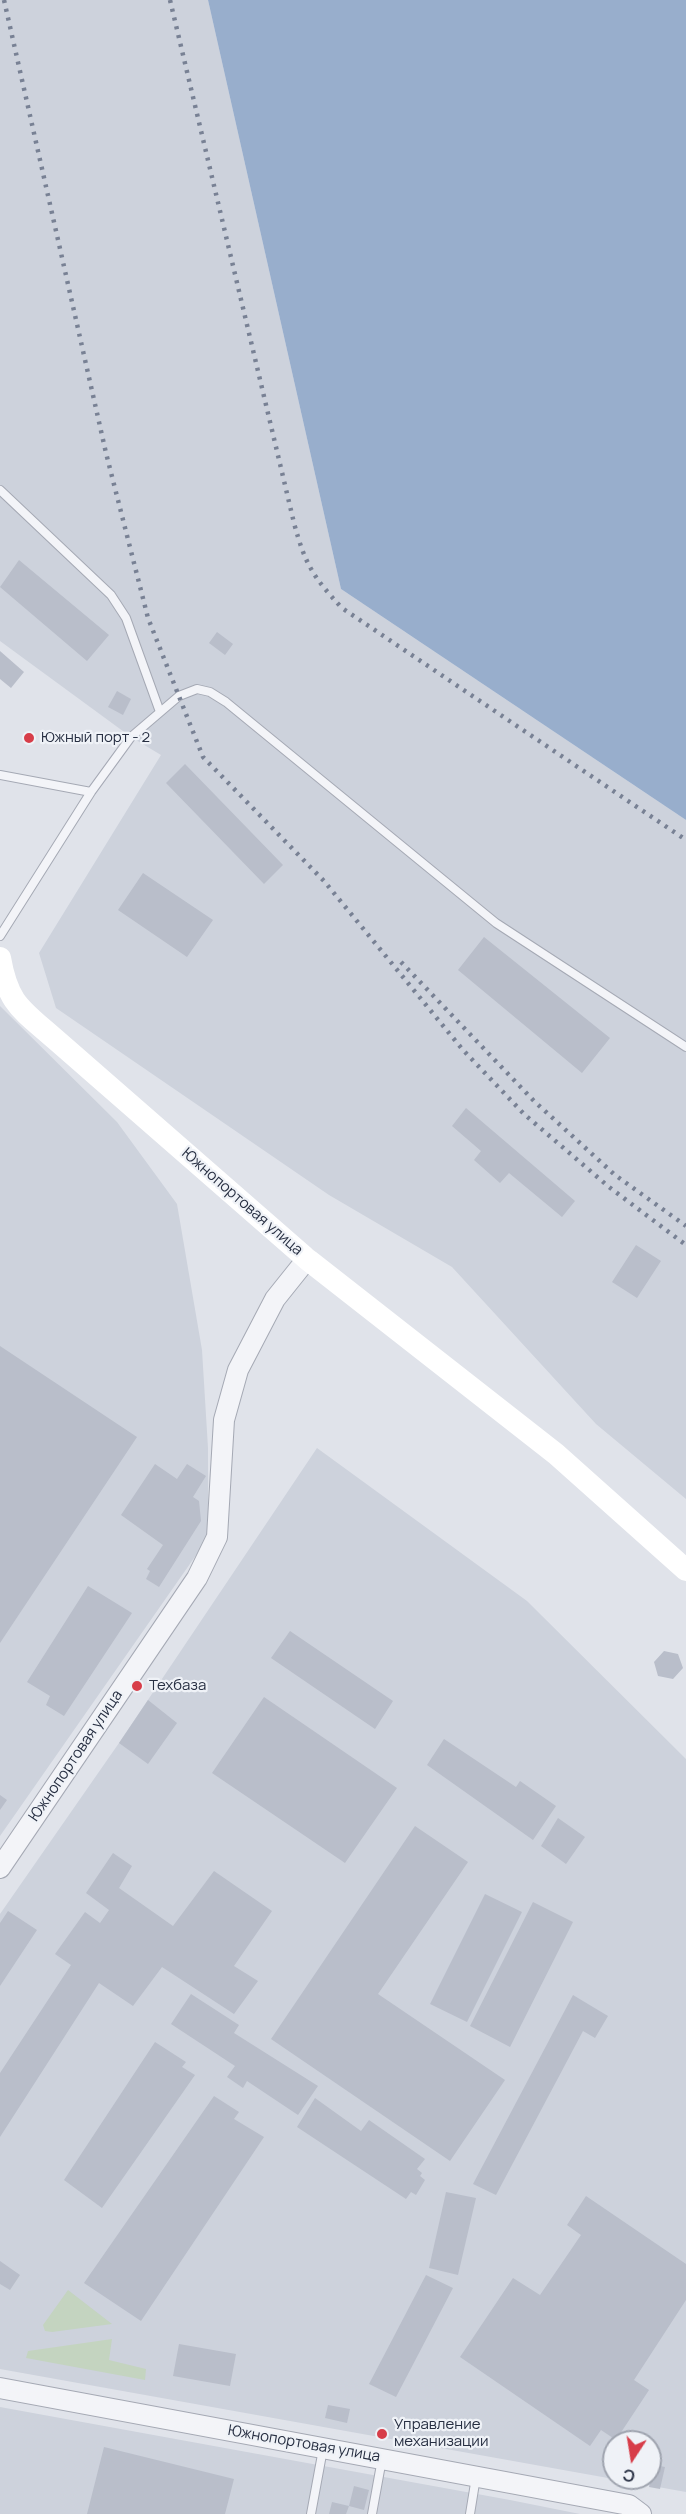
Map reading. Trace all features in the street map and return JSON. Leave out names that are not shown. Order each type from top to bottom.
[{"type":"main road","name":"Южнопортовая улица","points":[[0,958],[4,980],[14,1003],[307,1259]]},
{"type":"main road","points":[[307,1259],[556,1454],[686,1570]]},
{"type":"street","name":"Южнопортовая улица","points":[[0,1868],[197,1578],[217,1537],[224,1420],[238,1370],[275,1299],[307,1259]]},
{"type":"street","name":"Южнопортовая улица","points":[[0,2388],[629,2505],[641,2514]]},
{"type":"lane","points":[[0,490],[111,596],[126,618],[160,712]]},
{"type":"lane","points":[[0,936],[91,792],[131,737],[179,696],[197,689],[210,692],[226,702],[496,923],[686,1047]]},
{"type":"lane","points":[[0,775],[91,792]]},
{"type":"lane","points":[[311,2514],[323,2448]]},
{"type":"lane","points":[[372,2514],[382,2458]]},
{"type":"lane","points":[[470,2514],[476,2476]]},
{"type":"shaded area","points":[[0,0],[208,0],[341,589],[686,820],[686,1499],[596,1424],[452,1267],[329,1195],[56,1008],[39,953],[161,755],[131,737],[0,641]]},
{"type":"shaded area","points":[[0,1006],[117,1122],[177,1204],[202,1350],[208,1448],[208,1538],[0,1836]]},
{"type":"shaded area","points":[[317,1448],[527,1601],[686,1759],[686,2492],[662,2488],[662,2430],[602,2430],[602,2477],[0,2369],[0,1914],[119,1743]]},
{"type":"shaded area","points":[[0,2407],[510,2500],[580,2514],[0,2514]]},
{"type":"green space","points":[[68,2290],[112,2324],[45,2331],[43,2325]]},
{"type":"green space","points":[[112,2339],[109,2360],[146,2369],[145,2380],[26,2358],[28,2351]]},
{"type":"water","points":[[208,0],[686,0],[686,820],[341,589]]},
{"type":"building","points":[[19,560],[109,635],[87,661],[0,587]]},
{"type":"building","points":[[217,632],[233,644],[225,655],[209,643]]},
{"type":"building","points":[[0,651],[24,672],[11,688],[0,679]]},
{"type":"building","points":[[117,691],[131,699],[123,715],[108,707]]},
{"type":"building","points":[[185,764],[283,865],[264,884],[166,783]]},
{"type":"building","points":[[143,873],[213,920],[187,957],[118,910]]},
{"type":"building","points":[[484,937],[610,1038],[582,1073],[458,970]]},
{"type":"building","points":[[466,1108],[575,1201],[562,1217],[509,1173],[500,1183],[474,1160],[481,1151],[452,1126]]},
{"type":"building","points":[[636,1245],[661,1261],[637,1298],[612,1282]]},
{"type":"building","points":[[0,1346],[137,1437],[0,1643]]},
{"type":"building","points":[[155,1464],[177,1479],[187,1464],[206,1476],[193,1497],[199,1501],[201,1521],[159,1587],[146,1579],[150,1571],[147,1569],[163,1545],[121,1515]]},
{"type":"building","points":[[88,1586],[132,1613],[64,1716],[46,1705],[50,1696],[27,1682]]},
{"type":"building","points":[[290,1631],[393,1701],[375,1729],[271,1658]]},
{"type":"building","points":[[664,1651],[678,1654],[683,1668],[673,1679],[658,1676],[654,1662]]},
{"type":"building","points":[[264,1697],[397,1788],[345,1863],[212,1773]]},
{"type":"building","points":[[148,1700],[177,1723],[148,1764],[119,1743]]},
{"type":"building","points":[[444,1739],[516,1787],[520,1781],[556,1806],[533,1840],[427,1765]]},
{"type":"building","points":[[0,1795],[7,1800],[0,1810]]},
{"type":"building","points":[[558,1818],[585,1837],[566,1864],[541,1846]]},
{"type":"building","points":[[415,1826],[468,1862],[378,1994],[505,2080],[450,2161],[271,2039]]},
{"type":"building","points":[[113,1853],[132,1866],[119,1888],[173,1926],[214,1871],[272,1911],[234,1966],[258,1981],[234,2014],[162,1967],[133,2006],[99,1983],[0,2137],[0,2073],[71,1965],[55,1954],[85,1912],[100,1923],[109,1910],[86,1893]]},
{"type":"building","points":[[485,1894],[522,1912],[467,2022],[430,2004]]},
{"type":"building","points":[[533,1902],[573,1922],[510,2047],[470,2026]]},
{"type":"building","points":[[8,1911],[37,1930],[0,1986],[0,1923]]},
{"type":"building","points":[[191,1994],[239,2025],[234,2033],[318,2086],[298,2115],[247,2081],[243,2088],[227,2077],[235,2066],[171,2024]]},
{"type":"building","points":[[573,1995],[608,2016],[595,2038],[583,2031],[496,2195],[473,2184]]},
{"type":"building","points":[[155,2042],[186,2062],[182,2067],[195,2075],[102,2208],[64,2180]]},
{"type":"building","points":[[214,2096],[239,2112],[234,2119],[264,2137],[141,2321],[84,2283]]},
{"type":"building","points":[[315,2098],[361,2131],[369,2120],[425,2159],[417,2169],[425,2180],[416,2195],[411,2192],[406,2199],[297,2127]]},
{"type":"building","points":[[446,2192],[476,2198],[458,2275],[429,2268]]},
{"type":"building","points":[[586,2196],[686,2264],[686,2300],[634,2380],[649,2390],[623,2430],[601,2430],[590,2446],[460,2357],[513,2278],[540,2295],[581,2235],[567,2225]]},
{"type":"building","points":[[0,2261],[20,2275],[10,2290],[0,2284]]},
{"type":"building","points":[[426,2275],[453,2288],[396,2397],[369,2384]]},
{"type":"building","points":[[179,2344],[236,2354],[230,2386],[173,2376]]},
{"type":"building","points":[[328,2405],[350,2409],[347,2423],[325,2418]]},
{"type":"building","points":[[104,2447],[234,2479],[225,2514],[87,2514]]},
{"type":"building","points":[[354,2486],[369,2490],[364,2510],[349,2506]]},
{"type":"building","points":[[332,2502],[349,2506],[346,2514],[329,2514]]},
{"type":"railway","points":[[4,0],[106,453],[148,618],[203,757],[324,881],[463,1050],[524,1114],[609,1187],[686,1245]]},
{"type":"railway","points":[[170,0],[294,523],[311,569],[342,608],[686,840]]},
{"type":"railway","points":[[401,962],[534,1101],[615,1175],[686,1226]]},
{"type":"place","name":"Южный порт - 2","points":[[29,738]]},
{"type":"place","name":"Техбаза","points":[[137,1686]]},
{"type":"place","name":"Управление механизации","points":[[382,2434]]}]
